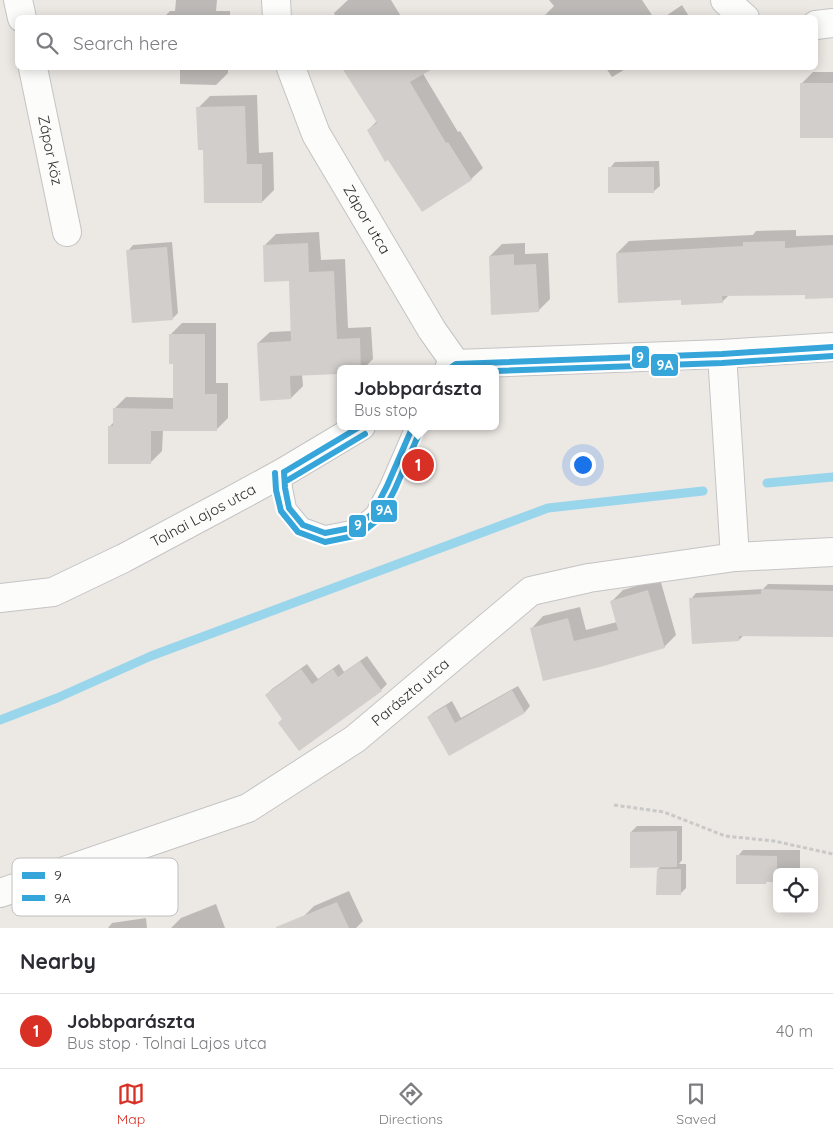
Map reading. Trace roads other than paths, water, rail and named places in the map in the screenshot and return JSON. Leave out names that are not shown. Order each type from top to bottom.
[{"type":"street","points":[[18,0],[21,15]]},
{"type":"street","points":[[276,0],[277,15]]},
{"type":"street","points":[[725,0],[742,15]]},
{"type":"street","points":[[818,25],[833,23]]},
{"type":"street","name":"Zápor köz","points":[[33,70],[67,232]]},
{"type":"street","name":"Zápor utca","points":[[292,70],[316,134],[451,365]]},
{"type":"street","points":[[474,365],[833,347]]},
{"type":"street","points":[[722,354],[734,557]]},
{"type":"street","name":"Tolnai Lajos utca","points":[[0,598],[53,592],[124,558],[284,472],[354,430]]},
{"type":"street","name":"Parászta utca","points":[[102,858],[248,808],[355,739],[531,591],[589,578],[734,557],[833,552]]},
{"type":"street","name":"Parászta utca","points":[[0,893],[12,889]]},
{"type":"lane","points":[[284,472],[289,508],[303,525],[325,533],[356,527],[373,513],[411,430]]},
{"type":"waterway","points":[[767,483],[833,477]]},
{"type":"waterway","points":[[0,720],[57,698],[151,656],[548,508],[703,491]]},
{"type":"place","name":"Jobbparászta","points":[[418,465]]}]
